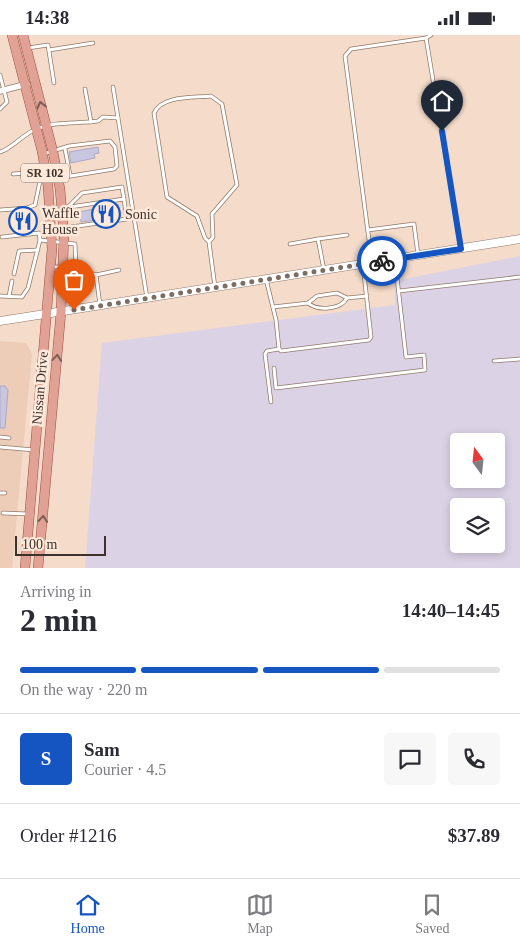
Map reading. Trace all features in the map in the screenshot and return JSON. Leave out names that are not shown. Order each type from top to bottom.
[{"type":"main road","name":"Nissan Drive","points":[[12,35],[42,154],[43,180],[49,208],[51,242],[25,568]]},
{"type":"main road","name":"Nissan Drive","points":[[23,35],[65,207],[61,312],[38,568]]},
{"type":"street","points":[[2,91],[36,82]]},
{"type":"street","points":[[0,321],[520,239]]},
{"type":"lane","points":[[372,263],[345,56],[351,49],[426,38],[431,35]]},
{"type":"lane","points":[[426,38],[461,249]]},
{"type":"lane","points":[[49,50],[93,43]]},
{"type":"lane","points":[[27,48],[48,45],[54,83]]},
{"type":"lane","points":[[0,75],[2,91],[7,102],[0,109]]},
{"type":"lane","points":[[113,87],[147,299]]},
{"type":"lane","points":[[85,89],[90,122]]},
{"type":"lane","points":[[210,242],[205,238],[197,216],[167,197],[154,113],[157,106],[169,101],[211,96],[222,104],[237,185],[212,214],[213,237],[210,242],[215,287]]},
{"type":"lane","points":[[0,152],[6,151],[22,135],[46,125],[63,122],[73,124],[98,121],[103,117],[118,118]]},
{"type":"lane","points":[[42,154],[110,141],[115,147],[117,166]]},
{"type":"lane","points":[[65,149],[70,175]]},
{"type":"lane","points":[[13,174],[25,173],[43,180],[114,169],[117,166],[126,165]]},
{"type":"lane","points":[[0,210],[27,208],[35,205],[43,180]]},
{"type":"lane","points":[[65,207],[82,193],[129,186]]},
{"type":"lane","points":[[122,187],[127,219]]},
{"type":"lane","points":[[49,208],[124,199]]},
{"type":"lane","points":[[64,228],[134,219]]},
{"type":"lane","points":[[368,230],[414,224],[418,255]]},
{"type":"lane","points":[[0,297],[9,295],[22,297],[28,288],[40,240],[39,233],[2,237]]},
{"type":"lane","points":[[290,244],[347,235]]},
{"type":"lane","points":[[318,239],[324,270]]},
{"type":"lane","points":[[40,240],[75,244],[76,267]]},
{"type":"lane","points":[[14,274],[19,260],[19,251],[38,250]]},
{"type":"lane","points":[[274,368],[276,388],[425,370],[424,355],[406,357],[395,259]]},
{"type":"lane","points":[[28,262],[34,264]]},
{"type":"lane","points":[[271,401],[265,354],[267,351],[369,340],[371,337],[363,264]]},
{"type":"lane","points":[[50,267],[76,267],[96,275],[119,270]]},
{"type":"lane","points":[[26,269],[32,271]]},
{"type":"lane","points":[[96,275],[100,306]]},
{"type":"lane","points":[[399,291],[520,277]]},
{"type":"lane","points":[[266,279],[273,307],[279,349]]},
{"type":"lane","points":[[23,280],[30,281]]},
{"type":"lane","points":[[9,295],[13,283]]},
{"type":"lane","points":[[22,286],[28,288]]},
{"type":"lane","points":[[308,303],[317,296],[337,293],[347,298],[367,296]]},
{"type":"lane","points":[[273,307],[308,303],[320,308],[340,305],[347,298]]},
{"type":"lane","points":[[494,361],[520,359]]},
{"type":"lane","points":[[0,437],[9,438]]},
{"type":"lane","points":[[0,447],[34,450]]},
{"type":"lane","points":[[0,493],[5,493]]},
{"type":"lane","points":[[3,513],[29,514]]},
{"type":"shaded area","points":[[520,256],[520,568],[85,568],[102,343],[395,305],[394,281]]},
{"type":"shaded area","points":[[0,341],[26,343],[32,354],[12,568],[0,568]]},
{"type":"building","points":[[98,147],[99,153],[94,154],[95,158],[71,163],[69,152]]},
{"type":"building","name":"Sonic","points":[[118,204],[120,217],[81,222],[79,212]]},
{"type":"building","name":"Waffle House","points":[[32,216],[33,222],[13,226],[12,219]]},
{"type":"building","points":[[0,386],[5,386],[8,390],[5,428],[0,428]]},
{"type":"way so far","points":[[74,310],[382,261]]},
{"type":"place","name":"Sonic","points":[[106,214]]},
{"type":"place","name":"Waffle House","points":[[23,221]]},
{"type":"route","points":[[382,261],[461,249],[442,131]]}]
